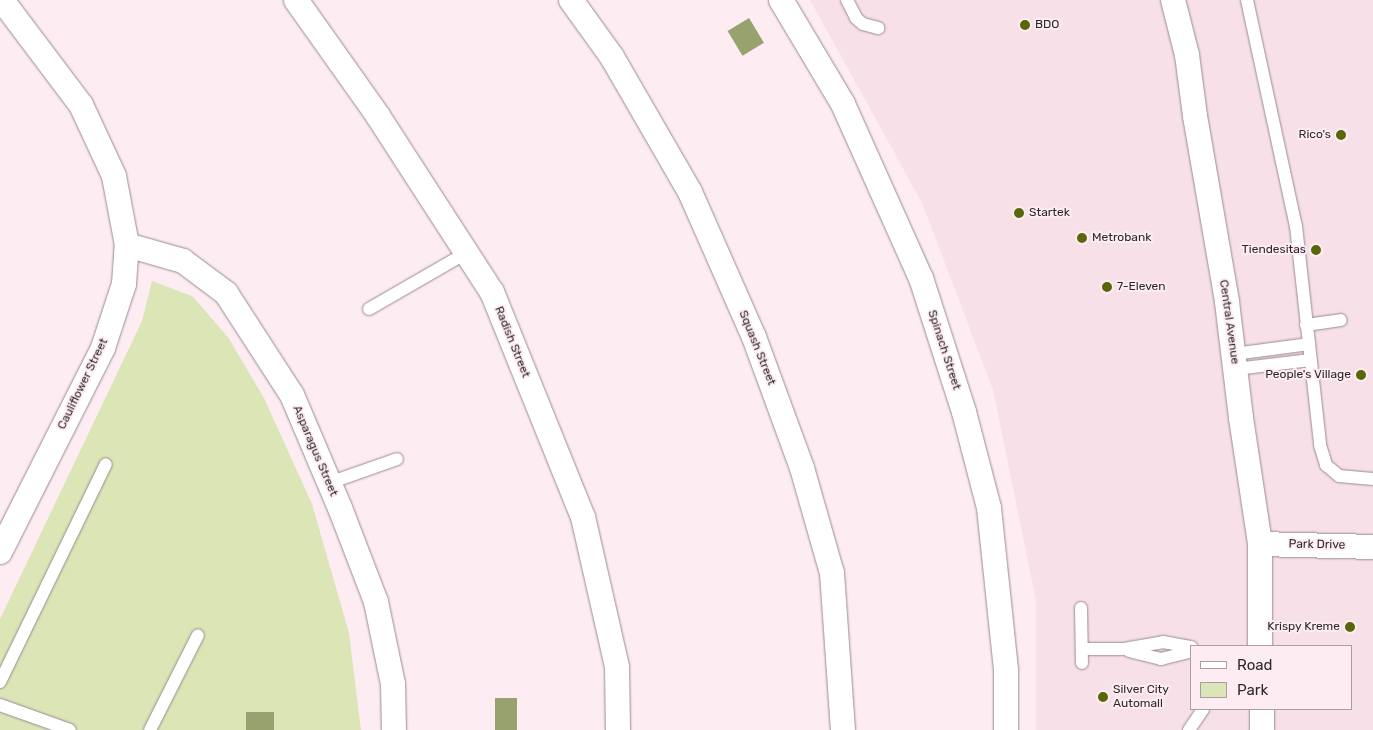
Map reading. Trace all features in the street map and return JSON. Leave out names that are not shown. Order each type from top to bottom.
[{"type":"street","name":"Cauliflower Street","points":[[0,552],[103,348],[124,284],[127,245],[114,176],[80,105],[2,0]]},
{"type":"street","name":"Radish Street","points":[[296,0],[378,116],[492,292],[583,518],[617,667],[618,730]]},
{"type":"street","name":"Squash Street","points":[[571,0],[612,57],[690,192],[754,337],[802,468],[832,573],[843,730]]},
{"type":"street","name":"Spinach Street","points":[[781,0],[843,104],[917,269],[961,403],[989,508],[1006,669],[1006,730]]},
{"type":"street","name":"Central Avenue","points":[[1173,0],[1187,55],[1194,116],[1235,361],[1241,418],[1260,544],[1260,645]]},
{"type":"street","name":"Asparagus Street","points":[[127,245],[182,261],[226,293],[292,395],[376,602],[393,684],[394,730]]},
{"type":"street","name":"Park Drive","points":[[1260,544],[1373,547]]},
{"type":"street","points":[[1262,710],[1262,730]]},
{"type":"lane","points":[[847,0],[856,18],[864,24],[878,28]]},
{"type":"lane","points":[[1246,0],[1296,226],[1320,445],[1326,465],[1339,476],[1373,479]]},
{"type":"lane","points":[[369,309],[466,253]]},
{"type":"lane","points":[[1306,324],[1341,320]]},
{"type":"lane","points":[[1235,361],[1309,344]]},
{"type":"lane","points":[[1235,361],[1310,360]]},
{"type":"lane","points":[[329,483],[397,459]]},
{"type":"lane","points":[[0,682],[106,464]]},
{"type":"lane","points":[[1081,608],[1082,663]]},
{"type":"lane","points":[[150,730],[198,635]]},
{"type":"lane","points":[[1082,649],[1124,649],[1163,642],[1190,647]]},
{"type":"lane","points":[[1124,649],[1161,659],[1190,652]]},
{"type":"lane","points":[[0,705],[70,730]]},
{"type":"lane","points":[[1189,730],[1202,710]]},
{"type":"shaded area","points":[[810,0],[1373,0],[1373,730],[1036,730],[1036,601],[993,390],[922,203]]},
{"type":"shaded area","points":[[749,18],[764,43],[743,56],[728,31]]},
{"type":"shaded area","points":[[495,698],[517,698],[517,730],[495,730]]},
{"type":"shaded area","points":[[246,712],[274,712],[274,730],[246,730]]},
{"type":"green space","points":[[152,281],[192,296],[228,337],[264,398],[312,504],[349,633],[361,730],[0,730],[0,619],[142,321]]},
{"type":"place","name":"BDO","points":[[1025,25]]},
{"type":"place","name":"Rico's","points":[[1341,135]]},
{"type":"place","name":"Startek","points":[[1019,213]]},
{"type":"place","name":"Metrobank","points":[[1082,238]]},
{"type":"place","name":"Tiendesitas","points":[[1316,250]]},
{"type":"place","name":"7-Eleven","points":[[1107,287]]},
{"type":"place","name":"People's Village","points":[[1361,375]]},
{"type":"place","name":"Krispy Kreme","points":[[1350,627]]},
{"type":"place","name":"Silver City Automall","points":[[1103,697]]}]
